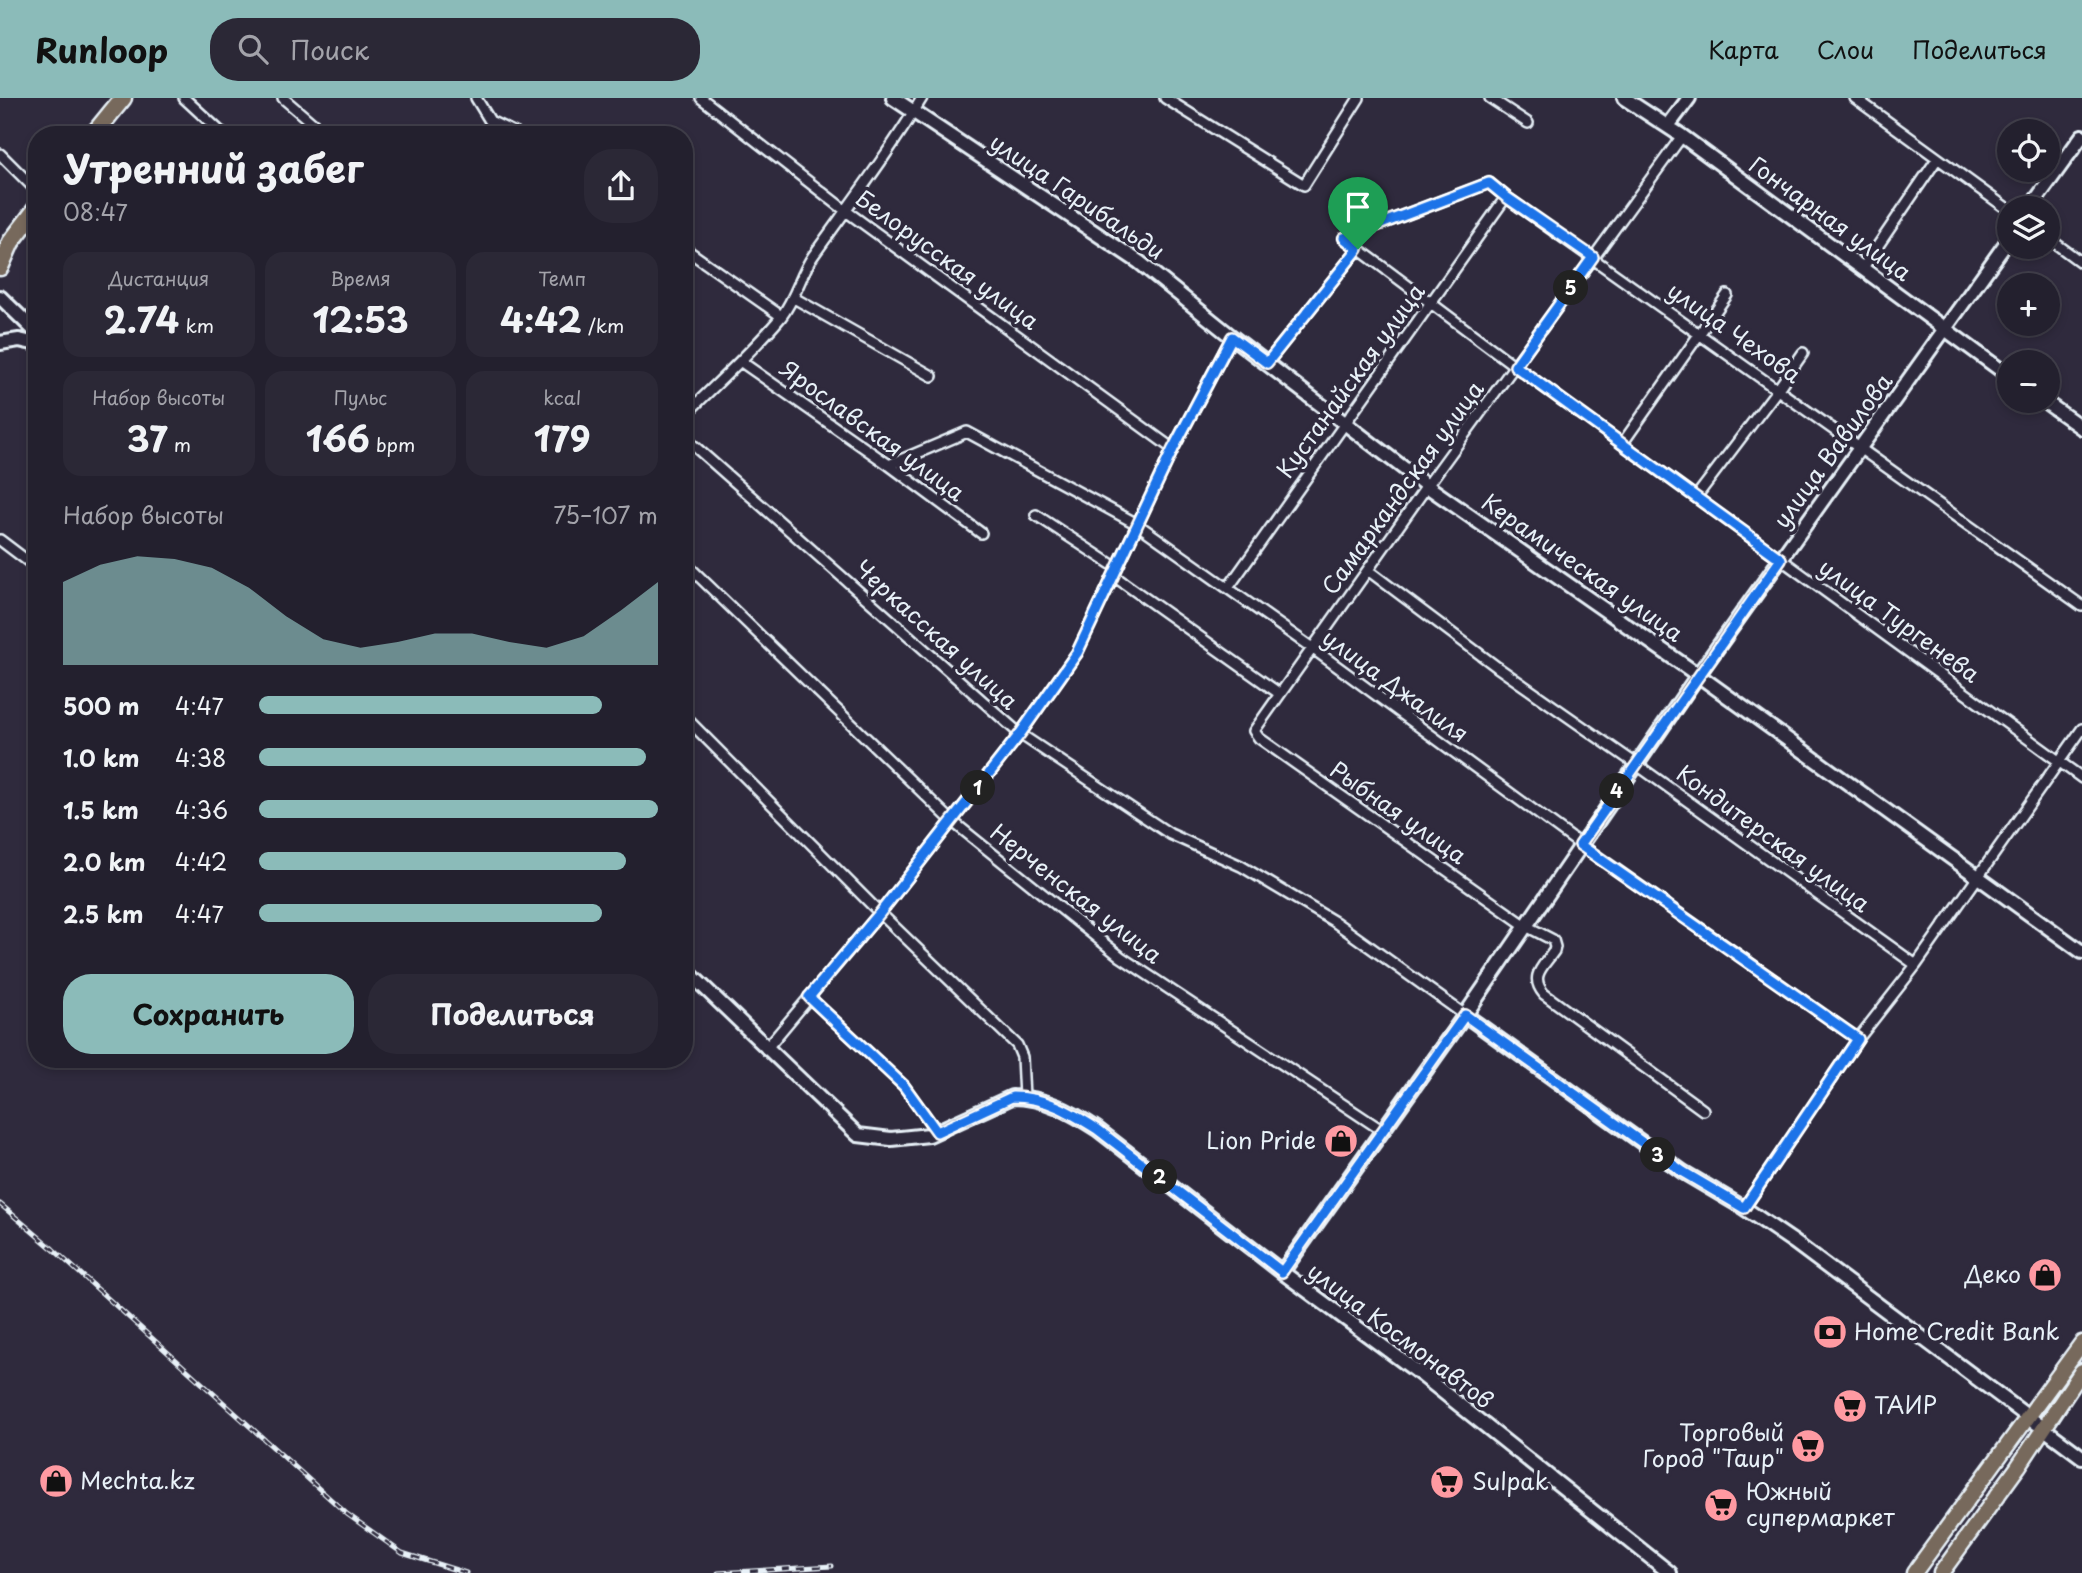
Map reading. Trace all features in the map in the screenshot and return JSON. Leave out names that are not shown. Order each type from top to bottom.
[{"type":"highway","points":[[100,126],[123,98]]},
{"type":"highway","points":[[0,267],[5,246],[28,219]]},
{"type":"main road","points":[[1914,1573],[2082,1343]]},
{"type":"main road","points":[[1941,1573],[2082,1371]]},
{"type":"street","points":[[184,98],[214,126]]},
{"type":"street","points":[[283,98],[316,126]]},
{"type":"street","points":[[476,98],[490,121],[500,126]]},
{"type":"street","name":"Белорусская улица","points":[[701,98],[846,211],[1173,449]]},
{"type":"street","name":"улица Гарибальди","points":[[892,98],[1139,262],[1232,337]]},
{"type":"street","points":[[693,407],[781,316],[794,298],[811,259],[922,98]]},
{"type":"street","points":[[1165,98],[1304,185],[1359,98]]},
{"type":"street","points":[[1490,98],[1528,123]]},
{"type":"street","name":"Гончарная улица","points":[[1624,98],[1682,136],[1997,368]]},
{"type":"street","points":[[1668,126],[1689,98]]},
{"type":"street","points":[[1855,98],[1997,202]]},
{"type":"street","name":"Самаркандская улица","points":[[1255,728],[1682,136]]},
{"type":"street","points":[[2039,196],[2082,136]]},
{"type":"street","points":[[0,154],[28,182]]},
{"type":"street","points":[[1862,269],[1937,159]]},
{"type":"street","name":"улица Чехова","points":[[1344,238],[1489,183],[2082,606]]},
{"type":"street","name":"Кустанайская улица","points":[[1228,588],[1506,197]]},
{"type":"street","name":"улица Тургенева","points":[[1344,238],[1515,366],[2082,778]]},
{"type":"street","points":[[2060,247],[2082,263]]},
{"type":"street","points":[[1267,363],[1358,249]]},
{"type":"street","points":[[693,254],[781,316]]},
{"type":"street","name":"улица Вавилова","points":[[1282,1272],[1465,1015],[1698,675],[1997,256]]},
{"type":"street","points":[[1622,444],[1727,295]]},
{"type":"street","points":[[0,297],[28,324]]},
{"type":"street","points":[[794,298],[932,376]]},
{"type":"street","points":[[766,1049],[880,913],[1020,734],[1077,653],[1173,449],[1232,337]]},
{"type":"street","name":"Керамическая улица","points":[[1232,337],[1427,486],[1698,675],[2082,952]]},
{"type":"street","points":[[0,343],[19,340],[28,342]]},
{"type":"street","points":[[1696,497],[1803,353]]},
{"type":"street","name":"Ярославская улица","points":[[740,361],[981,533]]},
{"type":"street","points":[[2060,412],[2082,428]]},
{"type":"street","name":"улица Джалиля","points":[[889,465],[967,432],[1137,524],[1312,648],[1580,845],[1858,1039]]},
{"type":"street","name":"Черкасская улица","points":[[693,445],[1020,734],[1170,834],[1241,866],[1335,922],[1465,1015]]},
{"type":"street","points":[[1036,515],[1280,694]]},
{"type":"street","points":[[0,540],[28,561]]},
{"type":"street","name":"Нерченская улица","points":[[693,571],[952,821],[1121,957],[1383,1131]]},
{"type":"street","name":"Кондитерская улица","points":[[1369,571],[1497,667],[1916,965]]},
{"type":"street","points":[[693,725],[880,913],[1017,1045],[1022,1057],[1024,1097],[1012,1097],[929,1135],[891,1139],[858,1135],[693,977]]},
{"type":"street","name":"Рыбная улица","points":[[1255,728],[1259,738],[1526,926],[1553,940],[1555,951],[1538,973],[1536,980],[1544,994],[1703,1110]]},
{"type":"street","points":[[1744,1208],[1858,1039],[1916,965],[2082,729]]},
{"type":"street","points":[[809,997],[904,1086],[937,1132]]},
{"type":"street","points":[[1465,1015],[1683,1172],[1744,1208],[1836,1272],[2082,1457]]},
{"type":"street","name":"улица Космонавтов","points":[[1024,1097],[1066,1108],[1097,1129],[1282,1272],[1423,1376],[1670,1573]]},
{"type":"railway","points":[[0,1204],[347,1514],[402,1553],[466,1573]]},
{"type":"railway","points":[[718,1573],[832,1566]]},
{"type":"place","name":"Lion Pride","points":[[1341,1141]]},
{"type":"place","name":"Деко","points":[[2045,1275]]},
{"type":"place","name":"Home Credit Bank","points":[[1830,1332]]},
{"type":"place","name":"ТАИР","points":[[1850,1406]]},
{"type":"place","name":"Торговый Город \"Таир\"","points":[[1808,1446]]},
{"type":"place","name":"Mechta.kz","points":[[56,1481]]},
{"type":"place","name":"Sulpak","points":[[1447,1482]]},
{"type":"place","name":"Южный супермаркет","points":[[1721,1505]]},
{"type":"route","points":[[1489,183],[1593,257],[1515,366],[1781,559],[1580,845],[1858,1039],[1744,1208],[1683,1172],[1465,1015],[1282,1272],[1066,1108],[1024,1097],[1012,1097],[937,1132],[904,1086],[809,997],[880,913],[1020,734],[1077,653],[1173,449],[1232,337],[1267,363],[1358,249],[1344,238],[1489,183]]}]
